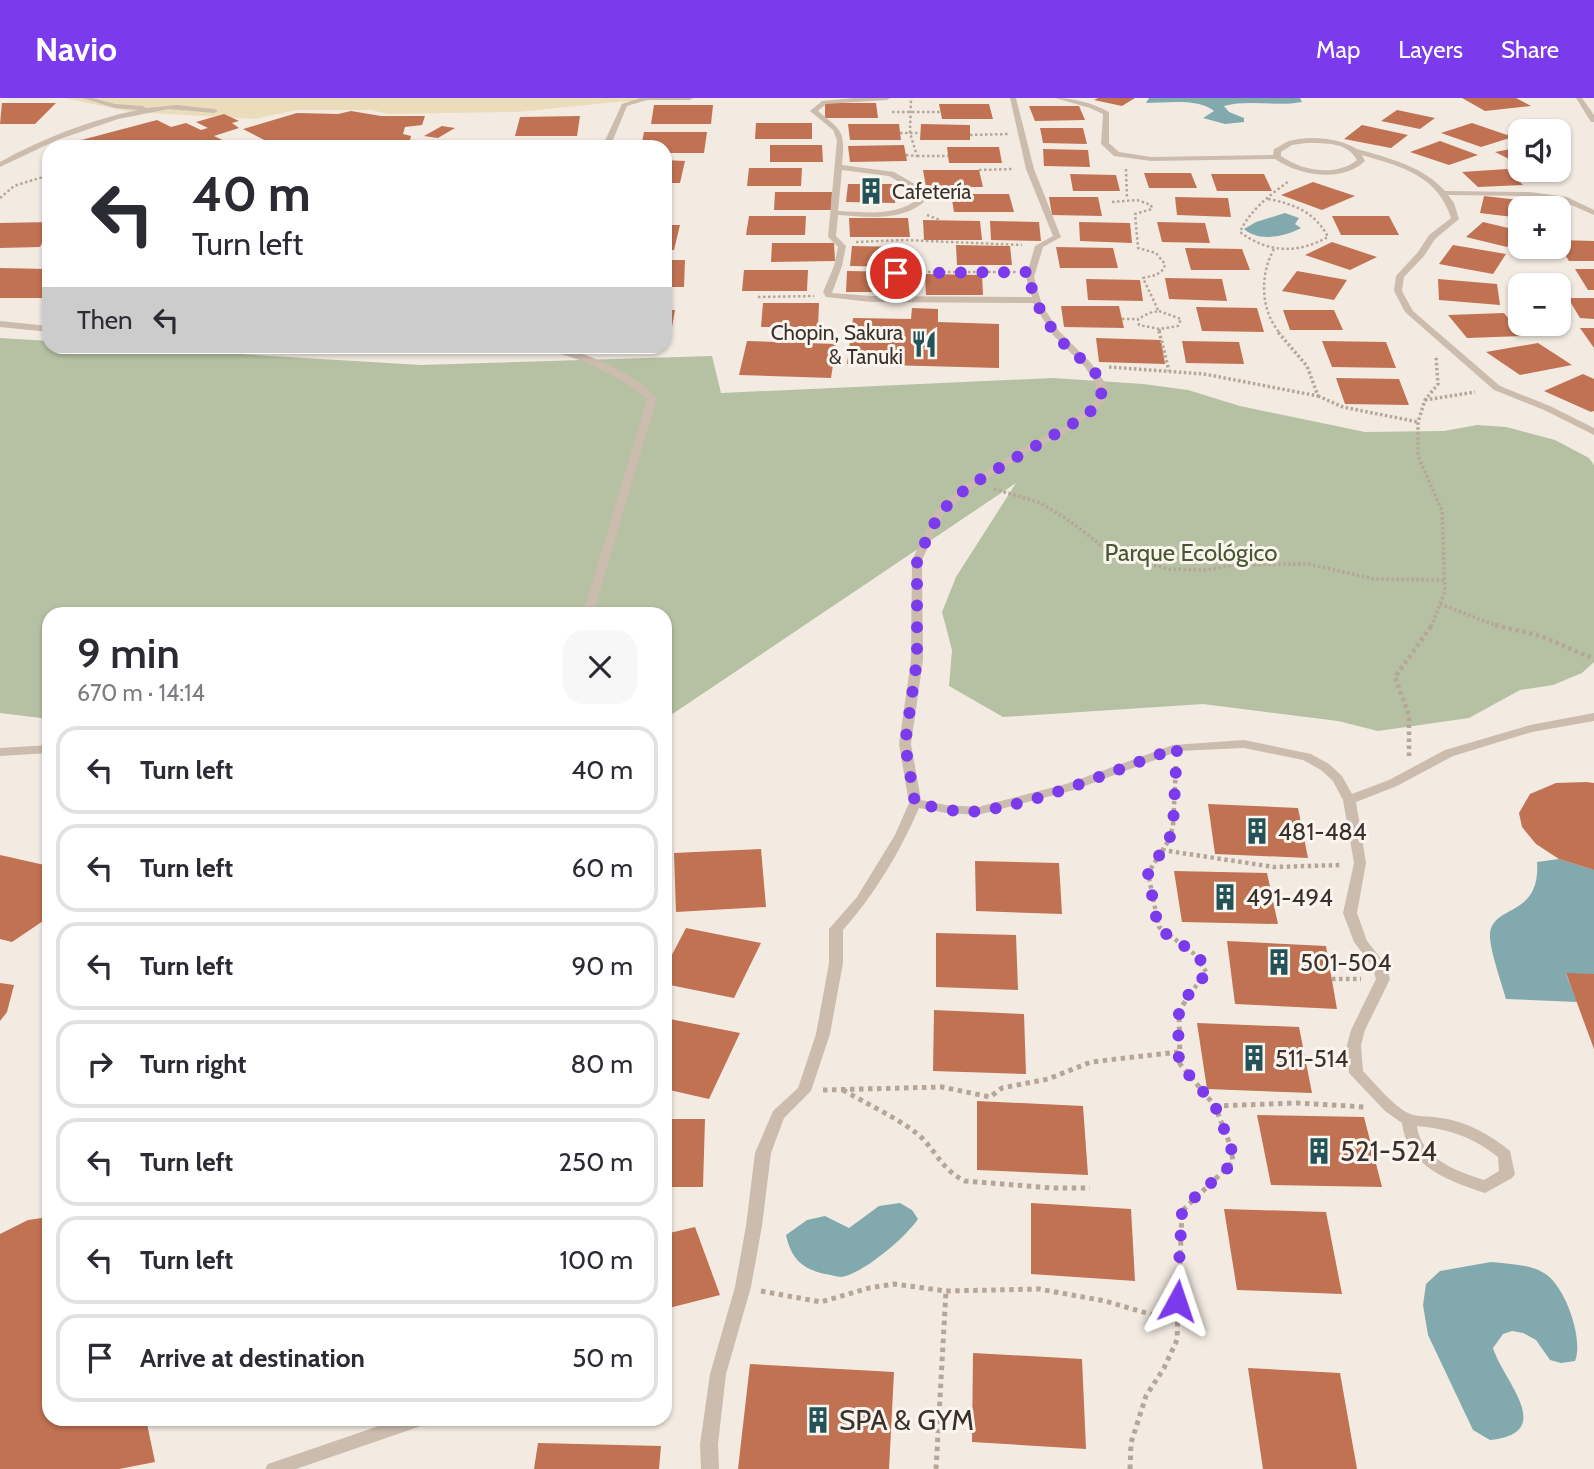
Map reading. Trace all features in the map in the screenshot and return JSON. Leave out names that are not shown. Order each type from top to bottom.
[{"type":"lane","points":[[85,98],[115,106],[214,111]]},
{"type":"lane","points":[[609,140],[624,105],[648,98],[690,98]]},
{"type":"lane","points":[[887,98],[831,100],[819,104],[814,111],[841,135],[832,237],[842,246],[838,266],[827,292],[829,295],[871,299],[1036,300]]},
{"type":"lane","points":[[710,1469],[709,1444],[718,1374],[743,1287],[763,1153],[778,1115],[804,1091],[823,1034],[836,963],[836,929],[862,900],[901,835],[915,803],[905,744],[917,660],[917,559],[940,512],[969,486],[1027,449],[1064,431],[1100,401],[1101,384],[1084,361],[1056,333],[1036,300],[1030,277],[1040,246],[1058,237],[1031,169],[1013,98]]},
{"type":"lane","points":[[1058,98],[1092,106],[1107,113],[1105,144],[1117,154],[1126,156],[1194,161],[1277,157],[1292,166],[1333,171],[1355,166],[1362,160],[1355,150]]},
{"type":"lane","points":[[1580,99],[1594,100]]},
{"type":"lane","points":[[1580,99],[1594,120]]},
{"type":"lane","points":[[50,140],[154,108]]},
{"type":"lane","points":[[1277,157],[1279,148],[1297,142],[1325,142],[1423,175],[1445,193],[1452,200],[1455,219],[1432,237],[1421,254],[1400,276],[1398,287],[1409,312],[1497,388],[1548,408],[1594,432]]},
{"type":"lane","points":[[0,165],[42,143]]},
{"type":"lane","points":[[835,213],[877,214],[914,209],[922,200],[922,192],[891,174],[839,167]]},
{"type":"lane","points":[[1445,193],[1531,194],[1564,199],[1594,213]]},
{"type":"lane","points":[[0,324],[42,328]]},
{"type":"lane","points":[[572,354],[629,380],[652,398],[590,607]]},
{"type":"lane","points":[[1349,800],[1393,783],[1420,766],[1449,753],[1497,738],[1594,717]]},
{"type":"lane","points":[[915,803],[978,811],[1070,787],[1177,748],[1244,744],[1307,757],[1325,767],[1338,779],[1349,800],[1360,863],[1350,913],[1361,942],[1379,965],[1383,979],[1358,1030],[1354,1059],[1356,1073],[1390,1107],[1409,1120],[1439,1122],[1479,1133],[1506,1155],[1507,1174],[1485,1186],[1451,1175],[1422,1156],[1409,1137],[1409,1120]]},
{"type":"lane","points":[[0,752],[42,749]]},
{"type":"lane","points":[[274,1469],[400,1426]]},
{"type":"path","points":[[911,98],[910,133],[917,156]]},
{"type":"path","points":[[888,112],[941,112]]},
{"type":"path","points":[[900,133],[920,133]]},
{"type":"path","points":[[906,156],[948,156]]},
{"type":"path","points":[[1126,156],[1127,200]]},
{"type":"path","points":[[979,170],[1031,169]]},
{"type":"path","points":[[1268,199],[1310,214],[1320,221],[1328,237],[1315,246],[1297,250],[1274,249],[1257,243],[1240,232],[1242,225],[1268,199],[1285,183],[1308,170]]},
{"type":"path","points":[[0,198],[14,186],[42,177]]},
{"type":"path","points":[[1112,202],[1145,202],[1152,209],[1135,214],[1138,248],[1156,253],[1165,264],[1164,269],[1156,275],[1143,278],[1158,310]]},
{"type":"path","points":[[842,246],[848,241],[872,243],[904,240],[1040,246]]},
{"type":"path","points":[[1274,249],[1269,258],[1262,291],[1275,328],[1307,366],[1318,396]]},
{"type":"path","points":[[878,272],[1031,272]]},
{"type":"path","points":[[758,297],[829,295]]},
{"type":"path","points":[[1122,319],[1138,319],[1145,312],[1158,310],[1181,319],[1178,326],[1159,329],[1139,325],[1138,319]]},
{"type":"path","points":[[1159,329],[1169,371]]},
{"type":"path","points":[[1420,766],[1407,754],[1409,715],[1395,677],[1435,621],[1445,591],[1442,511],[1418,456],[1418,422],[1425,400],[1438,384],[1436,352],[1430,332]]},
{"type":"path","points":[[1084,361],[1121,368],[1204,374],[1318,396],[1343,407],[1418,422]]},
{"type":"path","points":[[1425,400],[1497,388]]},
{"type":"path","points":[[969,486],[988,488],[1038,502],[1067,519],[1114,555],[1169,569],[1206,570],[1234,565],[1308,564],[1374,579],[1444,580]]},
{"type":"path","points":[[1440,604],[1502,628],[1541,636],[1594,659]]},
{"type":"path","points":[[1130,1469],[1131,1443],[1146,1396],[1164,1368],[1177,1340],[1182,1212],[1191,1199],[1220,1177],[1233,1162],[1231,1147],[1215,1106],[1180,1064],[1178,1052],[1179,1012],[1190,992],[1207,973],[1199,957],[1158,927],[1148,873],[1173,826],[1177,748]]},
{"type":"path","points":[[1162,850],[1244,865],[1293,869],[1360,863]]},
{"type":"path","points":[[1332,979],[1383,979]]},
{"type":"path","points":[[804,1091],[942,1087],[990,1097],[1002,1088],[1048,1079],[1091,1062],[1178,1052]]},
{"type":"path","points":[[842,1089],[911,1130],[952,1175],[965,1181],[1052,1188],[1090,1188]]},
{"type":"path","points":[[1215,1106],[1297,1103],[1390,1107]]},
{"type":"path","points":[[743,1287],[821,1302],[869,1288],[894,1284],[946,1291],[1050,1290],[1105,1301],[1177,1322]]},
{"type":"path","points":[[936,1469],[946,1291]]},
{"type":"green space","name":"Parque Ecológico","points":[[0,338],[42,341],[42,354],[240,354],[421,365],[712,356],[721,393],[1053,378],[1143,384],[1188,390],[1240,406],[1365,432],[1444,431],[1477,425],[1506,427],[1555,440],[1589,458],[1594,465],[1594,662],[1582,673],[1553,685],[1520,690],[1469,718],[1378,731],[1338,721],[1203,704],[1003,717],[949,686],[952,650],[942,612],[956,577],[1016,483],[672,714],[672,607],[42,607],[42,718],[0,713]]},
{"type":"sand","points":[[64,98],[699,98],[616,102],[517,112],[388,114],[371,110],[297,110],[255,119],[131,112]]},
{"type":"water","points":[[1149,98],[1300,98],[1302,102],[1224,106],[1229,112],[1244,118],[1244,122],[1225,124],[1203,118],[1214,111],[1200,104],[1146,103]]},
{"type":"water","points":[[1285,213],[1299,218],[1295,224],[1301,228],[1272,237],[1257,236],[1244,229],[1256,222]]},
{"type":"water","points":[[1559,859],[1594,870],[1594,974],[1566,974],[1577,1002],[1506,999],[1492,948],[1490,934],[1493,925],[1532,893],[1537,862]]},
{"type":"water","points":[[900,1203],[912,1210],[918,1219],[883,1254],[850,1274],[839,1277],[804,1266],[794,1256],[788,1243],[786,1235],[807,1220],[825,1216],[849,1228],[879,1206]]},
{"type":"water","points":[[1491,1262],[1532,1268],[1552,1279],[1571,1313],[1577,1351],[1575,1361],[1561,1363],[1550,1360],[1536,1340],[1523,1333],[1512,1331],[1503,1334],[1493,1348],[1521,1404],[1523,1417],[1521,1427],[1510,1435],[1490,1440],[1473,1430],[1428,1335],[1423,1305],[1426,1284],[1440,1271]]},
{"type":"building","points":[[1135,98],[1122,106],[1094,100]]},
{"type":"building","points":[[1462,98],[1516,98],[1531,106],[1485,111]]},
{"type":"building","points":[[2,103],[56,103],[35,124],[0,124]]},
{"type":"building","points":[[825,103],[876,103],[878,118],[825,118]]},
{"type":"building","points":[[939,104],[989,104],[993,119],[942,119]]},
{"type":"building","points":[[654,105],[713,105],[711,124],[651,124]]},
{"type":"building","points":[[1029,106],[1079,106],[1085,120],[1035,121]]},
{"type":"building","points":[[1397,110],[1435,118],[1420,129],[1381,121]]},
{"type":"building","points":[[351,111],[381,116],[425,116],[422,125],[405,127],[403,134],[411,136],[410,140],[264,140],[243,129],[297,113],[338,114]]},
{"type":"building","points":[[224,114],[239,121],[232,123],[239,128],[214,136],[222,140],[81,140],[157,120],[171,127],[186,123],[201,130],[208,128],[196,122]]},
{"type":"building","points":[[580,116],[577,136],[515,136],[520,117]]},
{"type":"building","points":[[756,123],[812,123],[812,139],[755,139]]},
{"type":"building","points":[[1472,123],[1508,135],[1508,139],[1481,147],[1441,133]]},
{"type":"building","points":[[848,124],[899,124],[901,140],[850,140]]},
{"type":"building","points":[[921,124],[970,125],[970,140],[920,140]]},
{"type":"building","points":[[1362,125],[1408,135],[1391,148],[1344,139]]},
{"type":"building","points":[[442,126],[455,128],[438,138],[424,136]]},
{"type":"building","points":[[1040,128],[1083,128],[1087,144],[1043,143]]},
{"type":"building","points":[[644,132],[707,132],[704,153],[672,153],[672,140],[642,140]]},
{"type":"building","points":[[1440,141],[1478,155],[1449,165],[1410,152]]},
{"type":"building","points":[[770,145],[822,145],[823,162],[770,162]]},
{"type":"building","points":[[904,145],[907,161],[850,162],[848,146]]},
{"type":"building","points":[[947,147],[999,147],[1002,163],[949,163]]},
{"type":"building","points":[[1043,149],[1088,150],[1090,167],[1044,166]]},
{"type":"building","points":[[1508,150],[1508,158],[1495,152]]},
{"type":"building","points":[[672,160],[685,161],[680,183],[672,183]]},
{"type":"building","points":[[749,168],[802,168],[801,186],[747,186]]},
{"type":"building","points":[[1507,169],[1508,182],[1520,182],[1523,185],[1478,187],[1462,172]]},
{"type":"building","points":[[923,170],[979,170],[983,187],[926,187]]},
{"type":"building","points":[[1144,173],[1191,173],[1197,188],[1149,188]]},
{"type":"building","points":[[1070,174],[1116,175],[1120,191],[1073,191]]},
{"type":"building","points":[[1211,174],[1264,174],[1272,191],[1217,191]]},
{"type":"building","points":[[1313,182],[1355,196],[1322,210],[1281,195]]},
{"type":"building","name":"Cafetería","points":[[848,184],[896,184],[895,203],[846,202]]},
{"type":"building","points":[[775,192],[832,192],[831,210],[774,210]]},
{"type":"building","points":[[951,194],[1009,194],[1014,212],[954,212]]},
{"type":"building","points":[[1484,196],[1508,199],[1508,216],[1480,213]]},
{"type":"building","points":[[1049,197],[1098,197],[1102,216],[1052,215]]},
{"type":"building","points":[[1175,197],[1228,198],[1231,217],[1177,215]]},
{"type":"building","points":[[749,216],[806,216],[805,235],[746,235]]},
{"type":"building","points":[[1332,216],[1389,216],[1399,235],[1341,235]]},
{"type":"building","points":[[849,218],[908,218],[910,237],[850,237]]},
{"type":"building","points":[[923,220],[980,221],[982,240],[924,240]]},
{"type":"building","points":[[990,221],[1039,222],[1041,241],[991,240]]},
{"type":"building","points":[[42,222],[40,247],[0,248],[0,223]]},
{"type":"building","points":[[1079,222],[1130,223],[1132,243],[1080,241]]},
{"type":"building","points":[[1157,222],[1205,223],[1210,243],[1162,242]]},
{"type":"building","points":[[1483,222],[1508,228],[1507,247],[1466,237]]},
{"type":"building","points":[[672,225],[680,225],[674,250]]},
{"type":"building","points":[[1571,240],[1594,241],[1594,261],[1569,261]]},
{"type":"building","points":[[1332,242],[1377,257],[1350,270],[1305,255]]},
{"type":"building","points":[[772,243],[834,243],[835,261],[771,262]]},
{"type":"building","points":[[956,245],[1010,246],[1012,265],[957,265]]},
{"type":"building","points":[[1453,245],[1506,254],[1493,274],[1439,264]]},
{"type":"building","points":[[852,246],[903,247],[902,267],[850,266]]},
{"type":"building","points":[[1056,247],[1113,248],[1118,268],[1060,268]]},
{"type":"building","points":[[1185,248],[1242,249],[1250,270],[1191,270]]},
{"type":"building","points":[[672,260],[685,260],[684,287],[672,287]]},
{"type":"building","points":[[0,268],[42,269],[42,298],[0,298]]},
{"type":"building","points":[[1575,269],[1594,269],[1594,290],[1588,290]]},
{"type":"building","points":[[744,270],[808,270],[807,291],[742,291]]},
{"type":"building","points":[[847,271],[903,272],[903,292],[846,292]]},
{"type":"building","points":[[1297,271],[1347,280],[1334,300],[1282,291]]},
{"type":"building","points":[[925,274],[982,275],[983,295],[926,295]]},
{"type":"building","points":[[1165,278],[1222,279],[1227,301],[1169,299]]},
{"type":"building","points":[[1086,279],[1140,280],[1143,301],[1088,300]]},
{"type":"building","points":[[1438,279],[1497,284],[1500,305],[1439,300]]},
{"type":"building","points":[[1571,298],[1594,298],[1594,319],[1580,318]]},
{"type":"building","points":[[763,303],[819,303],[818,327],[761,327]]},
{"type":"building","points":[[1061,306],[1119,306],[1124,328],[1064,327]]},
{"type":"building","points":[[1196,307],[1257,308],[1264,332],[1202,331]]},
{"type":"building","name":"Chopin, Sakura & Tanuki","points":[[912,308],[938,309],[938,322],[999,324],[999,368],[847,364],[853,318],[911,319]]},
{"type":"building","points":[[1283,310],[1334,310],[1343,330],[1290,330]]},
{"type":"building","points":[[1504,313],[1508,318],[1508,336],[1523,336],[1467,338],[1448,315]]},
{"type":"building","points":[[1580,328],[1594,328],[1594,348]]},
{"type":"building","points":[[1096,338],[1161,340],[1165,364],[1099,362]]},
{"type":"building","points":[[747,341],[836,344],[831,378],[739,375]]},
{"type":"building","points":[[1182,341],[1239,342],[1244,364],[1186,363]]},
{"type":"building","points":[[1322,341],[1386,342],[1396,368],[1332,367]]},
{"type":"building","points":[[1538,343],[1572,365],[1520,375],[1486,352]]},
{"type":"building","points":[[1583,374],[1594,379],[1594,411],[1544,391]]},
{"type":"building","points":[[1336,378],[1399,379],[1409,405],[1345,404]]},
{"type":"building","points":[[1556,783],[1594,783],[1594,870],[1559,859],[1536,844],[1522,827],[1519,813],[1530,794]]},
{"type":"building","name":"481-484","points":[[1208,804],[1298,808],[1308,858],[1215,854]]},
{"type":"building","points":[[761,849],[766,907],[676,912],[674,853]]},
{"type":"building","points":[[0,855],[42,864],[42,922],[12,942],[0,939]]},
{"type":"building","points":[[975,861],[1059,863],[1062,914],[976,911]]},
{"type":"building","name":"491-494","points":[[1174,871],[1267,873],[1278,924],[1182,922]]},
{"type":"building","points":[[686,928],[761,943],[734,998],[672,985],[672,955]]},
{"type":"building","points":[[936,933],[1016,935],[1018,990],[936,987]]},
{"type":"building","name":"501-504","points":[[1227,941],[1326,946],[1337,1009],[1235,1004]]},
{"type":"building","points":[[1566,973],[1594,974],[1594,1049]]},
{"type":"building","points":[[0,983],[14,985],[7,1012],[0,1021]]},
{"type":"building","points":[[934,1010],[1024,1014],[1026,1074],[933,1071]]},
{"type":"building","points":[[672,1019],[740,1033],[709,1099],[672,1091]]},
{"type":"building","name":"511-514","points":[[1197,1023],[1299,1027],[1312,1093],[1207,1089]]},
{"type":"building","points":[[977,1101],[1083,1106],[1088,1175],[977,1170]]},
{"type":"building","name":"521-524","points":[[1257,1115],[1364,1117],[1382,1187],[1271,1185]]},
{"type":"building","points":[[672,1119],[705,1119],[703,1187],[672,1187]]},
{"type":"building","points":[[1031,1203],[1131,1209],[1135,1281],[1031,1274]]},
{"type":"building","points":[[1224,1209],[1326,1212],[1342,1294],[1237,1290]]},
{"type":"building","points":[[42,1218],[42,1426],[147,1426],[155,1462],[119,1469],[0,1469],[0,1234],[28,1220]]},
{"type":"building","points":[[695,1227],[720,1295],[672,1307],[672,1232]]},
{"type":"building","points":[[973,1353],[1082,1359],[1086,1449],[972,1442]]},
{"type":"building","name":"SPA & GYM","points":[[750,1364],[894,1372],[889,1469],[738,1469]]},
{"type":"building","points":[[1248,1368],[1340,1373],[1357,1469],[1263,1469]]},
{"type":"building","points":[[538,1443],[661,1446],[659,1469],[534,1469]]},
{"type":"place","name":"Cafetería","points":[[871,191]]},
{"type":"place","name":"Chopin, Sakura & Tanuki","points":[[924,344]]},
{"type":"place","name":"481-484","points":[[1257,831]]},
{"type":"place","name":"491-494","points":[[1225,897]]},
{"type":"place","name":"501-504","points":[[1279,962]]},
{"type":"place","name":"511-514","points":[[1254,1058]]},
{"type":"place","name":"521-524","points":[[1319,1151]]},
{"type":"place","name":"SPA & GYM","points":[[818,1420]]},
{"type":"route","points":[[896,273],[1031,272],[1038,305],[1066,346],[1088,365],[1101,384],[1100,401],[1087,415],[969,486],[940,512],[917,559],[917,660],[905,744],[915,803],[978,811],[1070,787],[1177,748],[1173,826],[1169,840],[1148,873],[1150,892],[1158,927],[1199,957],[1205,965],[1207,973],[1182,1002],[1179,1012],[1178,1052],[1180,1064],[1215,1106],[1231,1147],[1233,1162],[1220,1177],[1191,1199],[1182,1212],[1177,1301]]}]
